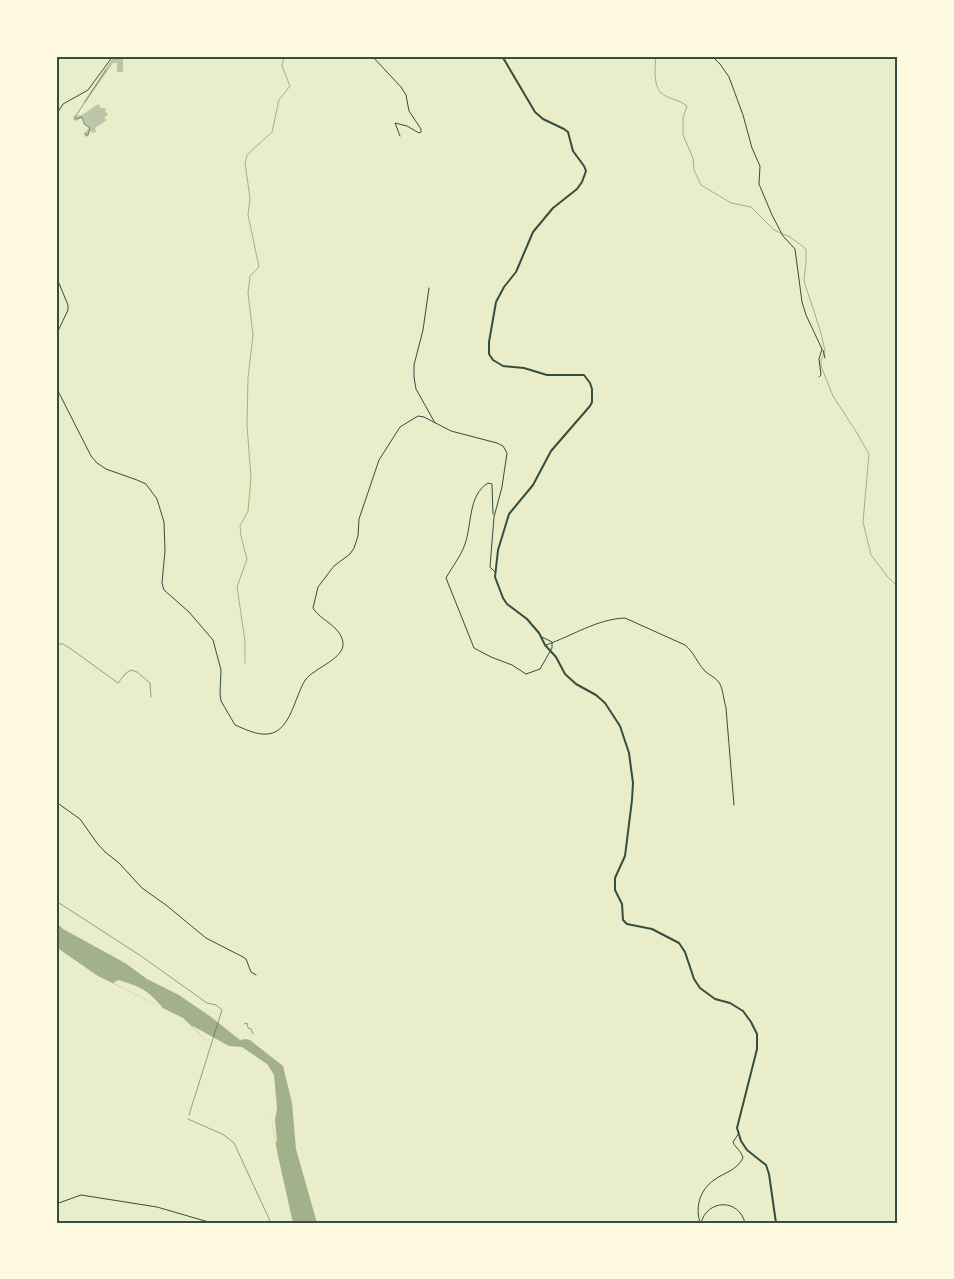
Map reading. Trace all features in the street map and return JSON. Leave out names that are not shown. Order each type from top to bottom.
[{"type":"street","points":[[56,115],[59,108],[66,102],[88,90],[113,56]]},
{"type":"street","points":[[372,56],[404,91],[410,112],[421,130],[418,133],[407,126],[395,123],[400,136]]},
{"type":"street","points":[[502,56],[535,112],[568,132],[574,151],[586,171],[577,189],[552,208],[533,232],[516,272],[504,287],[496,302],[489,342],[489,354],[493,360],[503,366],[524,368],[547,375],[584,375],[590,383],[592,396],[590,406],[551,452],[533,485],[509,514],[498,550],[495,577],[503,598],[527,619],[565,674],[576,684],[596,695],[605,703],[620,726],[628,753],[633,783],[625,856],[616,878],[614,890],[622,904],[623,920],[627,924],[652,929],[679,943],[685,952],[694,979],[700,988],[715,999],[730,1003],[743,1011],[757,1034],[757,1048],[737,1128],[741,1141],[747,1150],[766,1165],[770,1174],[776,1223]]},
{"type":"street","points":[[712,56],[729,77],[743,115],[752,148],[760,166],[761,188],[783,236],[795,249],[802,302],[825,358]]},
{"type":"street","points":[[56,276],[68,305],[68,310],[58,331],[56,352]]},
{"type":"street","points":[[429,288],[423,330],[414,364],[414,377],[416,389],[436,424]]},
{"type":"street","points":[[819,377],[821,375],[820,359],[822,349]]},
{"type":"street","points":[[56,387],[91,456],[97,463],[106,469],[146,484],[157,499],[164,522],[165,551],[162,583],[164,590],[188,612],[213,640],[221,670],[221,701],[233,723],[247,730],[264,734],[279,730],[307,679],[313,672],[333,659],[342,649],[343,641],[340,634],[313,608],[318,587],[334,566],[350,554],[354,548],[358,536],[359,519],[379,460],[400,427],[418,416],[424,417],[451,432],[503,446],[507,452],[502,487],[494,517]]},
{"type":"street","points":[[495,572],[490,567],[494,517],[492,484],[488,483],[484,486],[474,503],[465,544],[446,578],[471,642],[476,649],[512,665],[526,674],[540,669],[552,648],[552,642]]},
{"type":"street","points":[[545,645],[614,618],[625,618],[691,649],[704,671],[715,677],[721,688],[726,708],[734,804]]},
{"type":"street","points":[[541,637],[552,642]]},
{"type":"street","points":[[56,802],[80,819],[105,852],[119,863],[142,888],[206,938],[246,959],[251,972],[256,975]]},
{"type":"street","points":[[700,1223],[697,1208],[704,1189],[714,1180],[739,1165],[743,1158],[733,1142],[738,1133]]},
{"type":"street","points":[[56,1204],[81,1195],[157,1207],[212,1223]]},
{"type":"street","points":[[700,1223],[706,1211],[712,1207],[726,1204],[734,1206],[740,1211],[745,1223]]},
{"type":"lane","points":[[188,1119],[224,1135],[234,1143],[271,1223]]},
{"type":"path","points":[[85,133],[88,135],[90,128],[84,124],[82,116],[76,119],[75,117],[100,80]]},
{"type":"path","points":[[56,644],[63,644],[71,649],[118,683],[126,673],[132,670],[137,672],[150,683],[151,697]]},
{"type":"path","points":[[56,901],[141,956],[207,1003],[216,1004],[222,1010],[188,1119]]},
{"type":"path","points":[[244,1024],[247,1023],[248,1028],[251,1029],[253,1034]]},
{"type":"shaded area","points":[[56,922],[63,929],[125,963],[147,979],[179,995],[240,1040],[250,1040],[283,1066],[292,1103],[296,1149],[317,1223],[293,1223],[278,1156],[270,1112],[276,1143],[275,1120],[277,1108],[274,1075],[267,1064],[242,1047],[229,1046],[191,1025],[213,1047],[183,1018],[98,976],[56,947]],"holes":[[[118,980],[138,987],[148,993],[163,1008],[113,983]]]},
{"type":"building","points":[[114,56],[123,56],[123,72],[117,72],[117,63],[113,63],[85,103],[84,102]]},
{"type":"building","points":[[98,104],[101,108],[106,108],[105,111],[108,115],[104,118],[107,120],[95,128],[96,132],[92,133],[91,131],[85,137],[84,134],[89,128],[84,124],[82,118],[75,121],[73,119],[74,116],[82,115]]},
{"type":"waterway","points":[[245,663],[245,641],[237,587],[247,559],[240,526],[248,511],[251,478],[247,425],[248,378],[253,335],[248,293],[250,276],[259,267],[248,215],[250,198],[245,163],[247,155],[272,132],[279,100],[290,86],[282,66],[284,56]]},
{"type":"waterway","points":[[656,56],[655,75],[658,90],[663,95],[687,106],[683,118],[683,135],[693,158],[694,170],[701,185],[731,203],[751,207],[774,230],[790,237],[806,249],[804,281],[825,351],[821,366],[833,396],[869,454],[863,522],[871,555],[898,587]]}]
